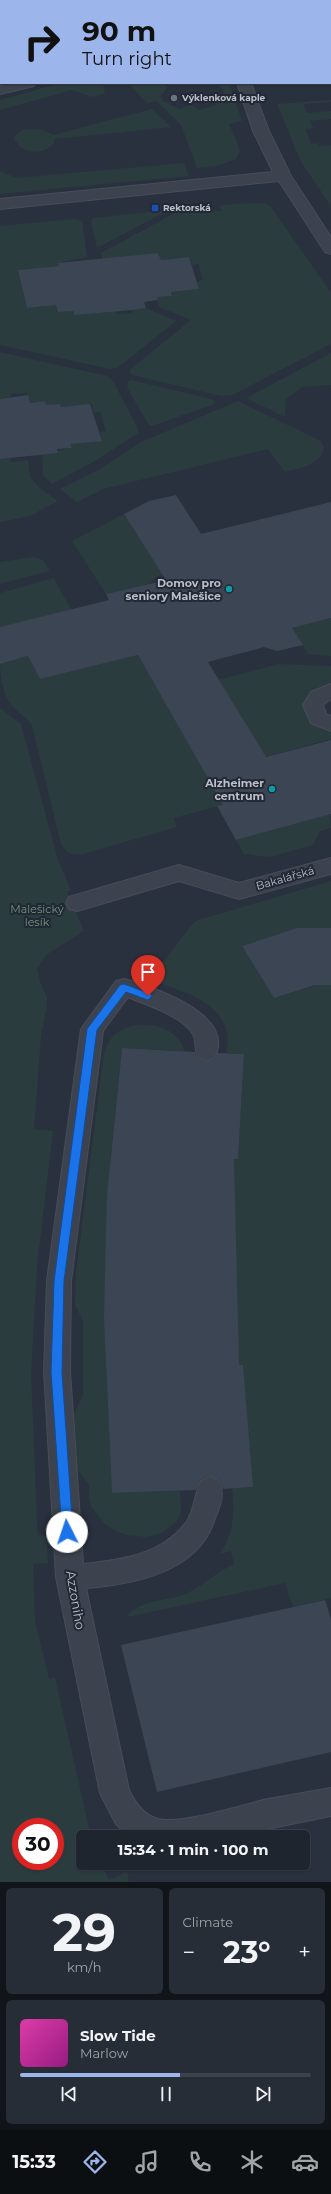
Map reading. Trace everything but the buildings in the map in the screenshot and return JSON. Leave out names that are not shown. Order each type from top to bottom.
[{"type":"street","points":[[0,90],[25,84]]},
{"type":"street","points":[[244,84],[261,131],[283,176],[331,248]]},
{"type":"street","points":[[0,204],[283,176]]},
{"type":"street","points":[[331,691],[318,697],[313,706],[318,718],[331,724]]},
{"type":"street","name":"Bakalářská","points":[[77,903],[179,873],[239,891],[331,866]]},
{"type":"street","name":"Azzoniho","points":[[206,1052],[205,1033],[189,1016],[160,1001],[124,987],[92,1029],[59,1281],[57,1372],[70,1577],[115,1793],[126,1814],[141,1828],[159,1834],[176,1835],[269,1813],[331,1802]]},
{"type":"street","points":[[70,1577],[109,1574],[148,1566],[175,1552],[195,1532],[206,1510],[210,1489]]},
{"type":"green space","points":[[57,84],[102,84],[105,90],[103,94],[93,97],[72,90],[0,110],[0,100]]},
{"type":"green space","points":[[129,84],[166,84],[164,85],[168,87],[161,95],[163,101],[179,109],[191,105],[199,110],[216,105],[215,103],[217,101],[221,102],[224,98],[223,89],[216,84],[229,84],[242,121],[229,124],[240,151],[236,159],[217,166],[197,168],[181,125],[157,101],[147,103]]},
{"type":"green space","points":[[331,100],[331,102],[303,104],[307,113],[331,111],[331,119],[310,121],[313,128],[306,129],[311,144],[318,143],[319,146],[331,145],[331,206],[301,162],[277,104]]},
{"type":"green space","points":[[152,109],[171,127],[54,139],[54,143],[51,146],[39,152],[21,148],[14,139],[17,134],[26,129],[37,129],[53,135]]},
{"type":"green space","points":[[184,163],[189,176],[0,194],[0,171],[16,178]]},
{"type":"green space","points":[[265,203],[271,207],[331,293],[331,344],[232,395],[221,396],[132,375],[129,372],[132,368],[191,320],[159,307],[157,297],[172,296],[171,292],[199,289],[196,282],[203,280],[198,264],[192,265],[189,257],[161,260],[158,253],[103,259],[101,253],[184,208],[199,206],[200,212],[221,211],[220,205]]},
{"type":"green space","points":[[169,210],[97,248],[91,221],[93,218]]},
{"type":"green space","points":[[74,219],[82,221],[87,257],[58,263],[59,266],[45,267],[45,270],[33,271],[32,268],[18,270],[27,308],[42,307],[55,303],[58,312],[73,311],[74,314],[116,307],[117,314],[133,313],[132,309],[146,308],[176,321],[117,368],[110,369],[0,345],[0,226]]},
{"type":"green space","points":[[0,352],[107,376],[113,381],[137,427],[138,433],[95,461],[52,484],[43,475],[42,454],[72,448],[71,444],[102,440],[100,432],[106,431],[100,412],[94,413],[92,404],[61,407],[60,404],[46,405],[45,401],[30,403],[27,393],[10,394],[11,397],[0,399]]},
{"type":"green space","points":[[331,353],[331,385],[302,387],[286,399],[285,417],[246,398]]},
{"type":"green space","points":[[131,380],[212,399],[215,402],[212,405],[152,426],[148,424],[128,389],[127,383]]},
{"type":"green space","points":[[238,401],[321,441],[324,448],[322,454],[318,459],[309,465],[285,472],[268,449],[103,489],[77,502],[60,489],[100,469],[141,442]]},
{"type":"green space","points":[[10,458],[11,462],[28,460],[30,477],[41,489],[58,501],[30,516],[0,522],[0,459]]},
{"type":"green space","points":[[124,514],[144,545],[169,573],[158,576],[148,584],[106,594],[72,541]]},
{"type":"green space","points":[[35,557],[43,560],[50,571],[0,584],[0,562]]},
{"type":"green space","points":[[54,578],[71,610],[0,638],[0,593]]},
{"type":"green space","points":[[331,618],[331,656],[308,654],[292,628]]},
{"type":"green space","points":[[0,653],[6,663],[28,656],[40,679],[138,655],[223,805],[173,818],[177,827],[83,854],[73,854],[65,850],[61,844],[32,725],[12,706],[5,694],[1,674]]},
{"type":"green space","points":[[279,664],[331,666],[331,691],[313,702],[331,724],[331,739],[220,769],[242,718],[229,696],[175,691]]},
{"type":"green space","name":"Malešický lesík","points":[[0,708],[21,724],[58,860],[71,890],[67,892],[84,931],[46,955],[37,969],[41,984],[47,997],[47,1005],[41,1036],[34,1129],[53,1131],[37,1266],[31,1374],[38,1535],[46,1536],[48,1563],[33,1564],[35,1621],[49,1679],[55,1678],[89,1830],[76,1830],[76,1870],[104,1870],[109,1880],[127,1872],[129,1882],[0,1882]]},
{"type":"green space","points":[[330,814],[331,828],[320,831],[313,845],[270,857],[244,854],[236,840]]},
{"type":"green space","points":[[331,881],[331,928],[282,933],[242,946],[274,998],[315,985],[331,985],[331,1598],[293,1607],[285,1583],[127,1617],[131,1612],[143,1605],[188,1593],[220,1571],[234,1564],[231,1551],[219,1554],[231,1531],[233,1514],[232,1488],[253,1487],[191,1367],[106,1358],[112,1493],[180,1491],[181,1512],[177,1521],[162,1533],[146,1537],[127,1535],[116,1531],[106,1525],[92,1508],[89,1499],[89,1485],[76,1467],[73,1415],[83,1396],[83,1321],[75,1305],[76,1272],[104,1053],[111,1039],[118,1032],[136,1025],[157,1026],[166,1029],[181,1042],[184,1051],[122,1048],[110,1163],[190,1157],[238,1159],[244,1054],[227,1053],[228,1034],[222,1020],[206,1003],[184,992],[149,980],[195,921]]},
{"type":"place","name":"Výklenková kaple","points":[[174,98]]},
{"type":"place","name":"Rektorská","points":[[155,208]]},
{"type":"place","name":"Domov pro seniory Malešice","points":[[229,589]]},
{"type":"place","name":"Alzheimer centrum","points":[[272,789]]},
{"type":"route","points":[[67,1532],[57,1372],[59,1281],[92,1029],[124,987],[148,996]]}]
